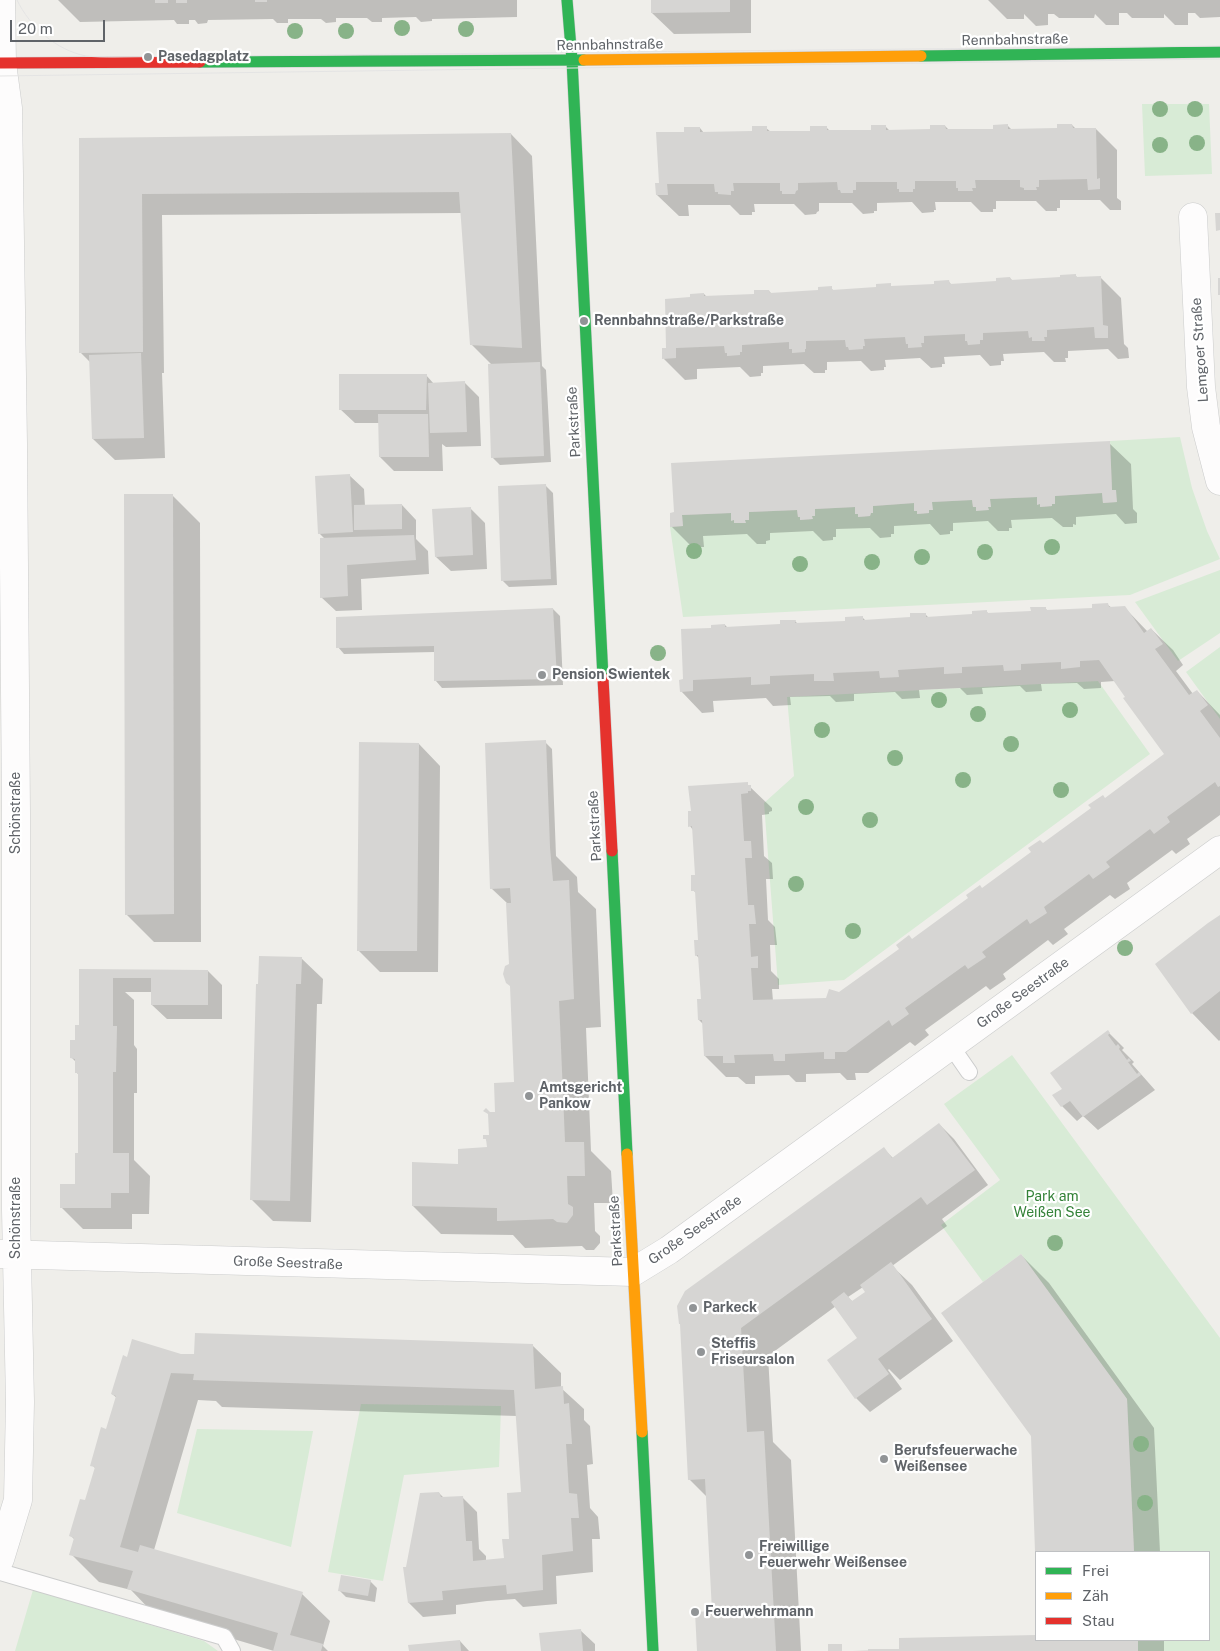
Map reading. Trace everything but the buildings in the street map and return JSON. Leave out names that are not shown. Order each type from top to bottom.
[{"type":"street","points":[[1,0],[1,64]]},
{"type":"street","name":"Parkstraße","points":[[567,0],[572,60],[653,1651]]},
{"type":"street","name":"Rennbahnstraße","points":[[1,64],[572,60],[1220,52]]},
{"type":"street","name":"Schönstraße","points":[[0,1559],[18,1500],[20,1402],[8,1254],[16,813],[8,108],[1,64]]},
{"type":"street","name":"Lemgoer Straße","points":[[1193,217],[1201,387],[1206,428],[1220,481]]},
{"type":"street","name":"Große Seestraße","points":[[8,1254],[633,1272],[669,1250],[1220,850]]},
{"type":"lane","points":[[951,1046],[969,1072]]},
{"type":"lane","points":[[0,1572],[224,1637],[232,1651]]},
{"type":"green space","points":[[1142,104],[1209,104],[1212,174],[1145,176]]},
{"type":"green space","points":[[1180,437],[1192,488],[1207,531],[1220,559],[1130,595],[683,617],[670,527],[683,526],[682,515],[731,513],[731,520],[734,520],[734,523],[745,523],[745,520],[749,519],[749,512],[797,510],[800,520],[812,519],[812,516],[815,516],[815,509],[855,507],[855,514],[858,514],[858,517],[870,516],[873,513],[873,506],[914,503],[914,511],[917,511],[917,514],[929,513],[929,510],[932,510],[932,502],[972,500],[973,507],[976,507],[976,510],[988,510],[988,507],[991,507],[990,499],[1037,497],[1037,504],[1040,504],[1041,507],[1055,504],[1055,496],[1102,493],[1103,503],[1116,502],[1112,490],[1110,441]]},
{"type":"green space","points":[[1220,570],[1220,633],[1178,661],[1135,602]]},
{"type":"green space","points":[[1220,647],[1220,719],[1186,672]]},
{"type":"green space","points":[[1098,681],[1150,754],[844,980],[778,985],[764,803],[794,776],[787,697]]},
{"type":"green space","name":"Park am Weißen See","points":[[1012,1055],[1220,1338],[1220,1651],[1138,1651],[1138,1641],[1210,1641],[1210,1551],[1134,1551],[1127,1399],[1021,1254],[983,1282],[941,1225],[1000,1180],[944,1104]]},
{"type":"green space","points":[[361,1404],[501,1406],[499,1467],[404,1475],[383,1581],[328,1572]]},
{"type":"green space","points":[[197,1429],[313,1431],[291,1547],[177,1513]]},
{"type":"green space","points":[[33,1590],[204,1641],[218,1651],[15,1651]]},
{"type":"tram line","points":[[17,0],[29,19],[54,43],[75,53],[96,57],[1220,46]]},
{"type":"tram line","points":[[0,76],[1220,59]]},
{"type":"traffic: fast","points":[[567,0],[572,60],[603,678]]},
{"type":"traffic: fast","points":[[921,56],[1220,52]]},
{"type":"traffic: fast","points":[[200,62],[584,60]]},
{"type":"traffic: fast","points":[[612,851],[627,1154]]},
{"type":"traffic: fast","points":[[642,1432],[653,1651]]},
{"type":"traffic: slow","points":[[584,60],[921,56]]},
{"type":"traffic: slow","points":[[627,1154],[642,1432]]},
{"type":"traffic: jam","points":[[0,63],[200,62]]},
{"type":"traffic: jam","points":[[603,678],[612,851]]},
{"type":"place","name":"Pasedagplatz","points":[[148,57]]},
{"type":"place","name":"Rennbahnstraße/Parkstraße","points":[[584,321]]},
{"type":"place","name":"Pension Swientek","points":[[542,675]]},
{"type":"place","name":"Amtsgericht Pankow","points":[[529,1096]]},
{"type":"place","name":"Parkeck","points":[[693,1308]]},
{"type":"place","name":"Steffis Friseursalon","points":[[701,1352]]},
{"type":"place","name":"Berufsfeuerwache Weißensee","points":[[884,1459]]},
{"type":"place","name":"Freiwillige Feuerwehr Weißensee","points":[[749,1555]]},
{"type":"place","name":"Feuerwehrmann","points":[[695,1612]]}]
